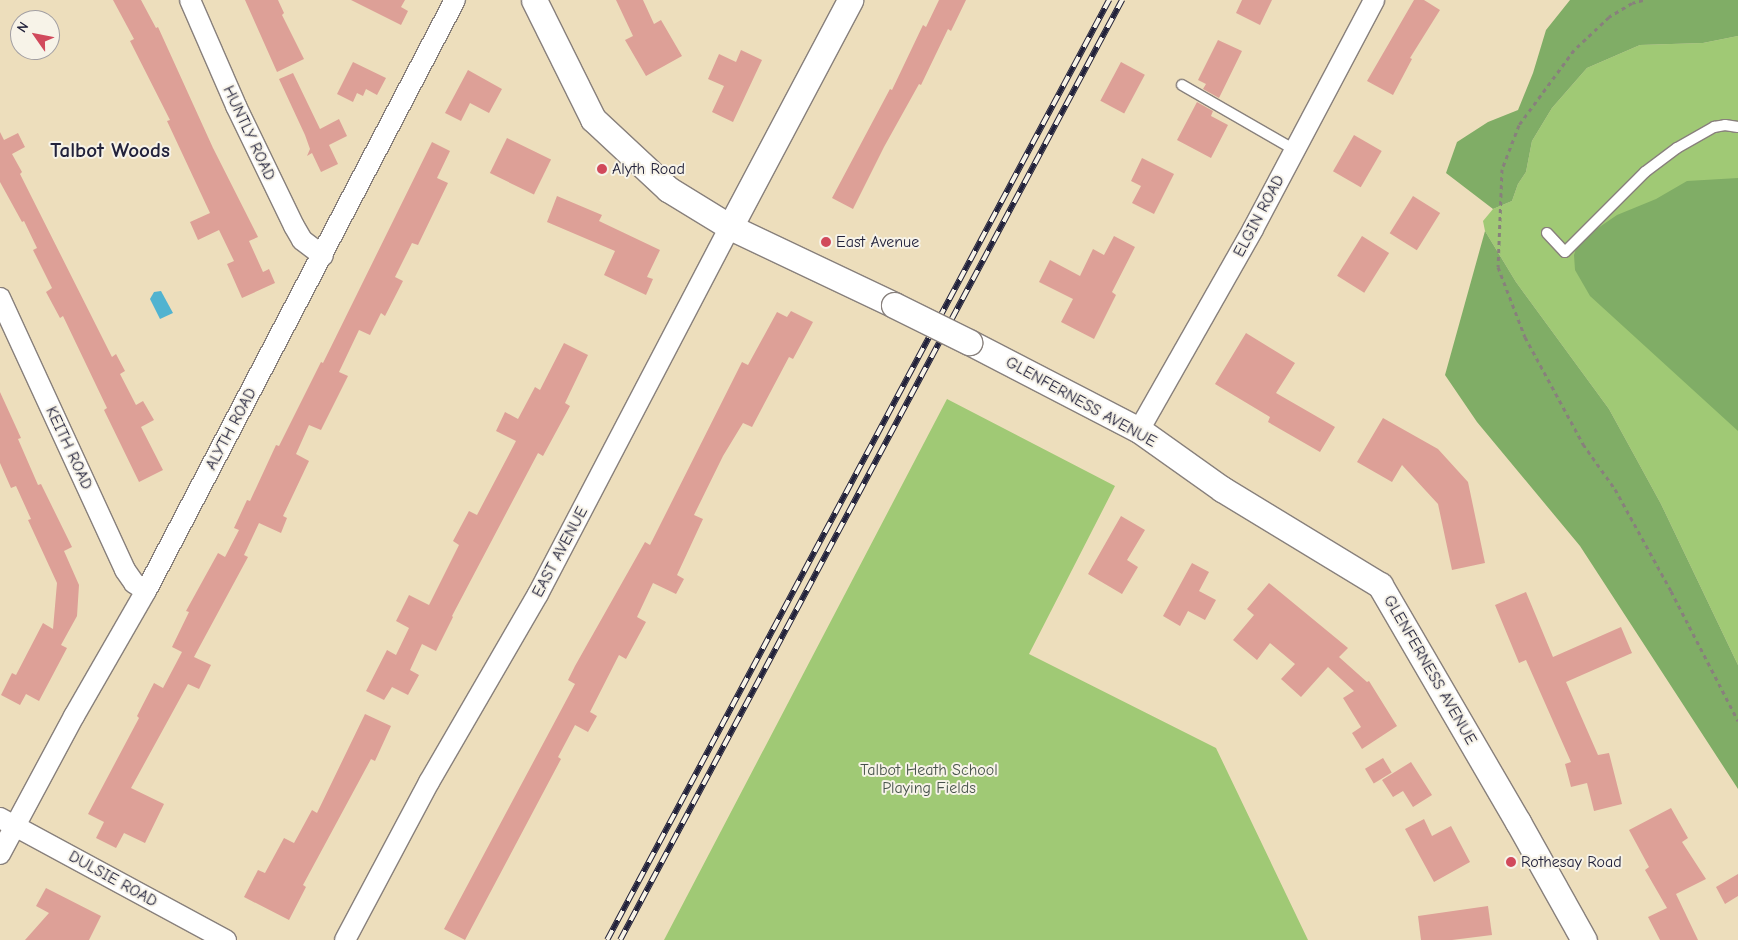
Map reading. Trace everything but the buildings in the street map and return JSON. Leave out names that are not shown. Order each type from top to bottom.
[{"type":"street","name":"HUNTLY ROAD","points":[[190,0],[236,106],[294,226],[302,240],[322,256]]},
{"type":"street","name":"ALYTH ROAD","points":[[0,854],[7,822],[74,716],[146,591],[455,0]]},
{"type":"street","name":"GLENFERNESS AVENUE","points":[[534,0],[593,119],[668,189],[730,227],[969,342],[1139,430],[1222,488],[1380,585],[1518,822],[1584,940]]},
{"type":"street","name":"EAST AVENUE","points":[[344,940],[429,782],[538,594],[850,0]]},
{"type":"street","name":"ELGIN ROAD","points":[[1139,430],[1253,229],[1374,0]]},
{"type":"street","name":"KEITH ROAD","points":[[0,298],[125,570],[134,583],[146,591]]},
{"type":"street","name":"DULSIE ROAD","points":[[7,822],[226,940]]},
{"type":"lane","points":[[1182,84],[1295,150]]},
{"type":"lane","points":[[1547,233],[1565,252],[1645,172],[1676,148],[1714,127],[1738,127]]},
{"type":"path","points":[[1643,0],[1632,3],[1609,17],[1574,50],[1520,126],[1502,169],[1498,267],[1525,337],[1583,444],[1615,489],[1738,721]]},
{"type":"green space","points":[[1570,0],[1738,0],[1738,36],[1703,43],[1640,45],[1587,68],[1552,108],[1532,141],[1526,172],[1518,184],[1512,201],[1493,209],[1446,173],[1457,142],[1488,122],[1518,110],[1533,73],[1546,30]]},
{"type":"green space","points":[[1738,36],[1738,665],[1661,504],[1609,409],[1516,282],[1485,231],[1483,221],[1493,209],[1512,201],[1518,184],[1526,172],[1532,141],[1552,108],[1587,68],[1640,45],[1703,43]]},
{"type":"green space","points":[[1738,178],[1738,431],[1590,296],[1575,270],[1574,255],[1581,233],[1598,228],[1617,215],[1656,199],[1687,181]]},
{"type":"green space","points":[[1485,231],[1516,282],[1609,409],[1661,504],[1738,665],[1738,789],[1580,546],[1477,422],[1445,375]]},
{"type":"green space","name":"Talbot Heath School Playing Fields","points":[[947,399],[1115,486],[1029,654],[1216,748],[1308,940],[664,940]]},
{"type":"water","points":[[161,291],[173,313],[160,319],[150,299],[154,292]]},
{"type":"railway","points":[[607,940],[1109,0]]},
{"type":"railway","points":[[620,940],[1122,0]]},
{"type":"place","name":"Alyth Road","points":[[602,169]]},
{"type":"place","name":"East Avenue","points":[[826,242]]},
{"type":"place","name":"Rothesay Road","points":[[1511,862]]},
{"type":"district","name":"Talbot Woods","points":[[110,150]]}]
